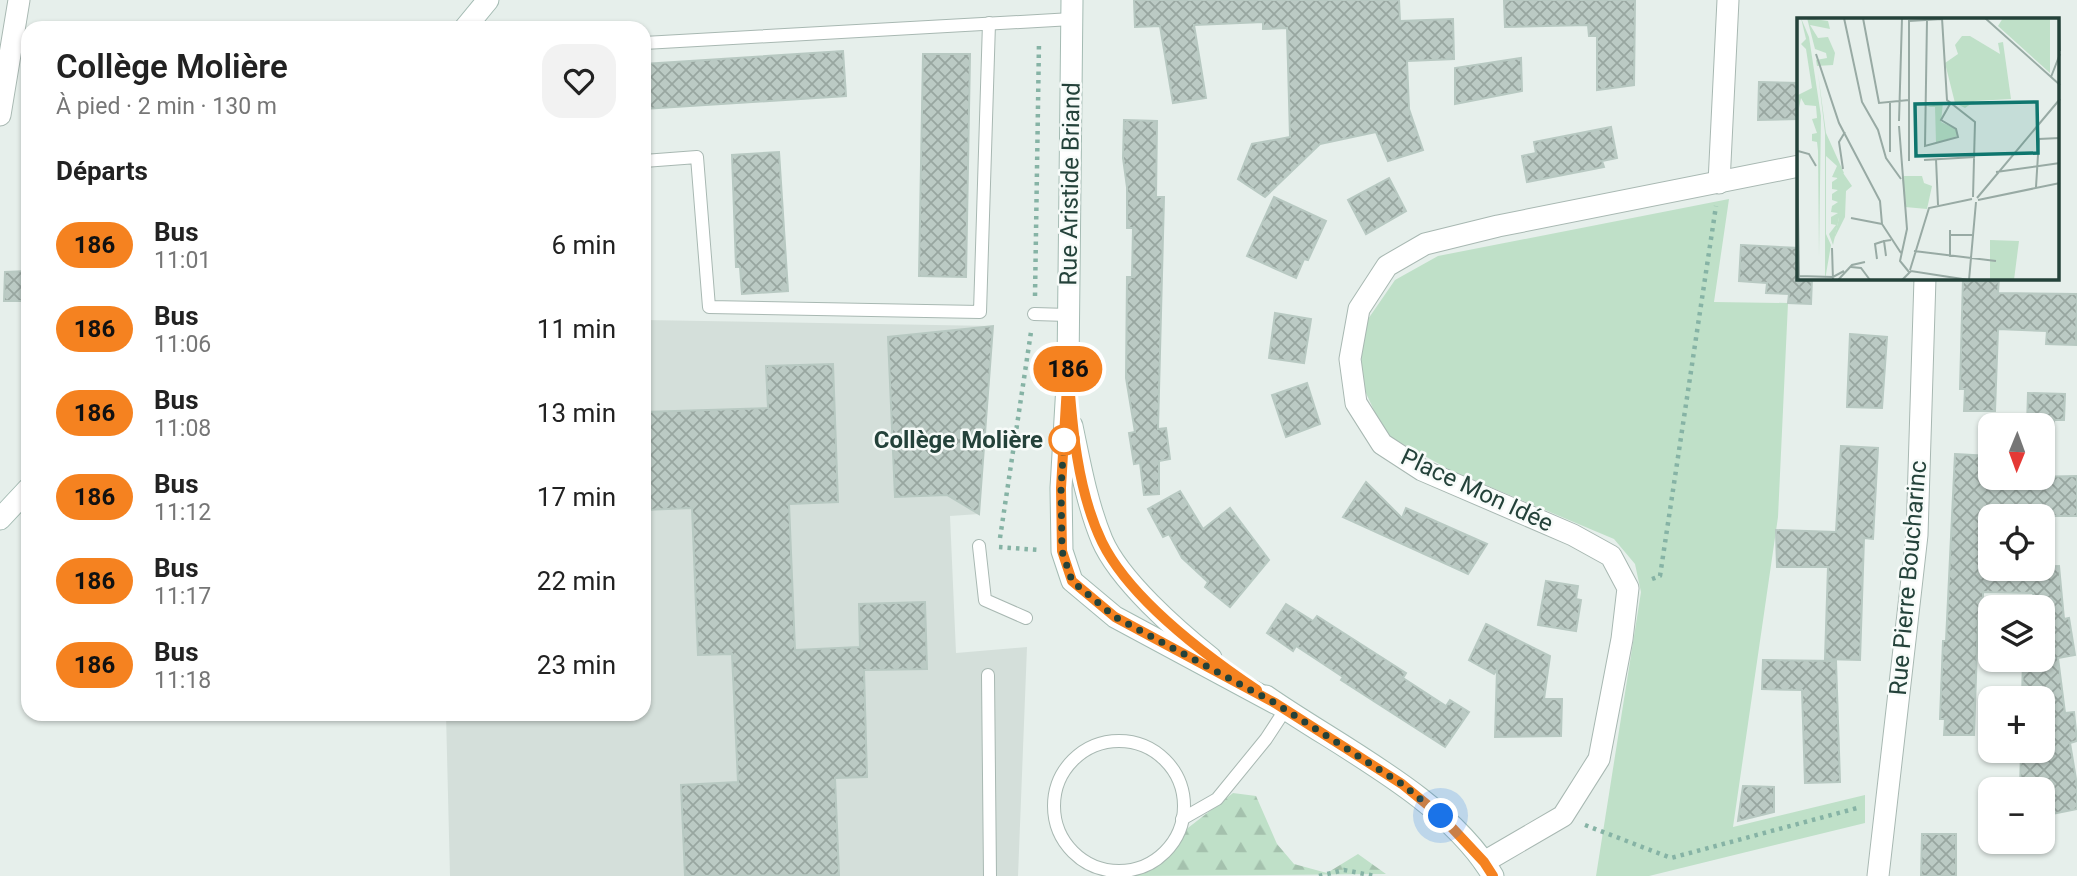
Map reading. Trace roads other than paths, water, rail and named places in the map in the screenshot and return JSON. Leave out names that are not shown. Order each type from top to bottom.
[{"type":"street","points":[[0,115],[19,0]]},
{"type":"street","points":[[471,21],[488,0]]},
{"type":"street","points":[[1728,0],[1719,183],[1797,166]]},
{"type":"street","name":"Rue Aristide Briand","points":[[1072,9],[1069,315],[1061,488],[1062,551],[1072,581],[1115,617],[1280,706]]},
{"type":"street","name":"Place Mon Idée","points":[[1488,869],[1563,816],[1599,759],[1622,639],[1628,588],[1611,556],[1573,535],[1422,470],[1382,444],[1356,403],[1350,359],[1359,309],[1387,266],[1425,244],[1498,226],[1719,183]]},
{"type":"street","name":"Rue Pierre Boucharinc","points":[[1878,876],[1917,535],[1925,280]]},
{"type":"street","name":"Rue Aristide Briand","points":[[1068,368],[1072,427],[1086,490],[1103,543],[1133,585],[1173,627],[1280,706],[1402,784],[1441,816],[1488,869]]},
{"type":"street","points":[[0,519],[21,496]]},
{"type":"lane","points":[[651,43],[989,23],[1072,9]]},
{"type":"lane","points":[[651,160],[697,157],[709,307],[980,312],[989,23]]},
{"type":"lane","points":[[1034,314],[1069,315]]},
{"type":"lane","points":[[979,546],[985,600],[1026,618]]},
{"type":"lane","points":[[988,675],[990,876]]},
{"type":"lane","points":[[1182,819],[1217,799],[1266,739],[1280,706]]},
{"type":"lane","points":[[1115,741],[1148,748],[1173,770],[1184,802],[1182,819],[1177,835],[1161,855],[1139,867],[1120,873],[1105,869],[1075,854],[1057,826],[1055,792],[1070,762],[1083,751],[1115,741]]},
{"type":"place","name":"Collège Molière","points":[[1064,440]]}]
